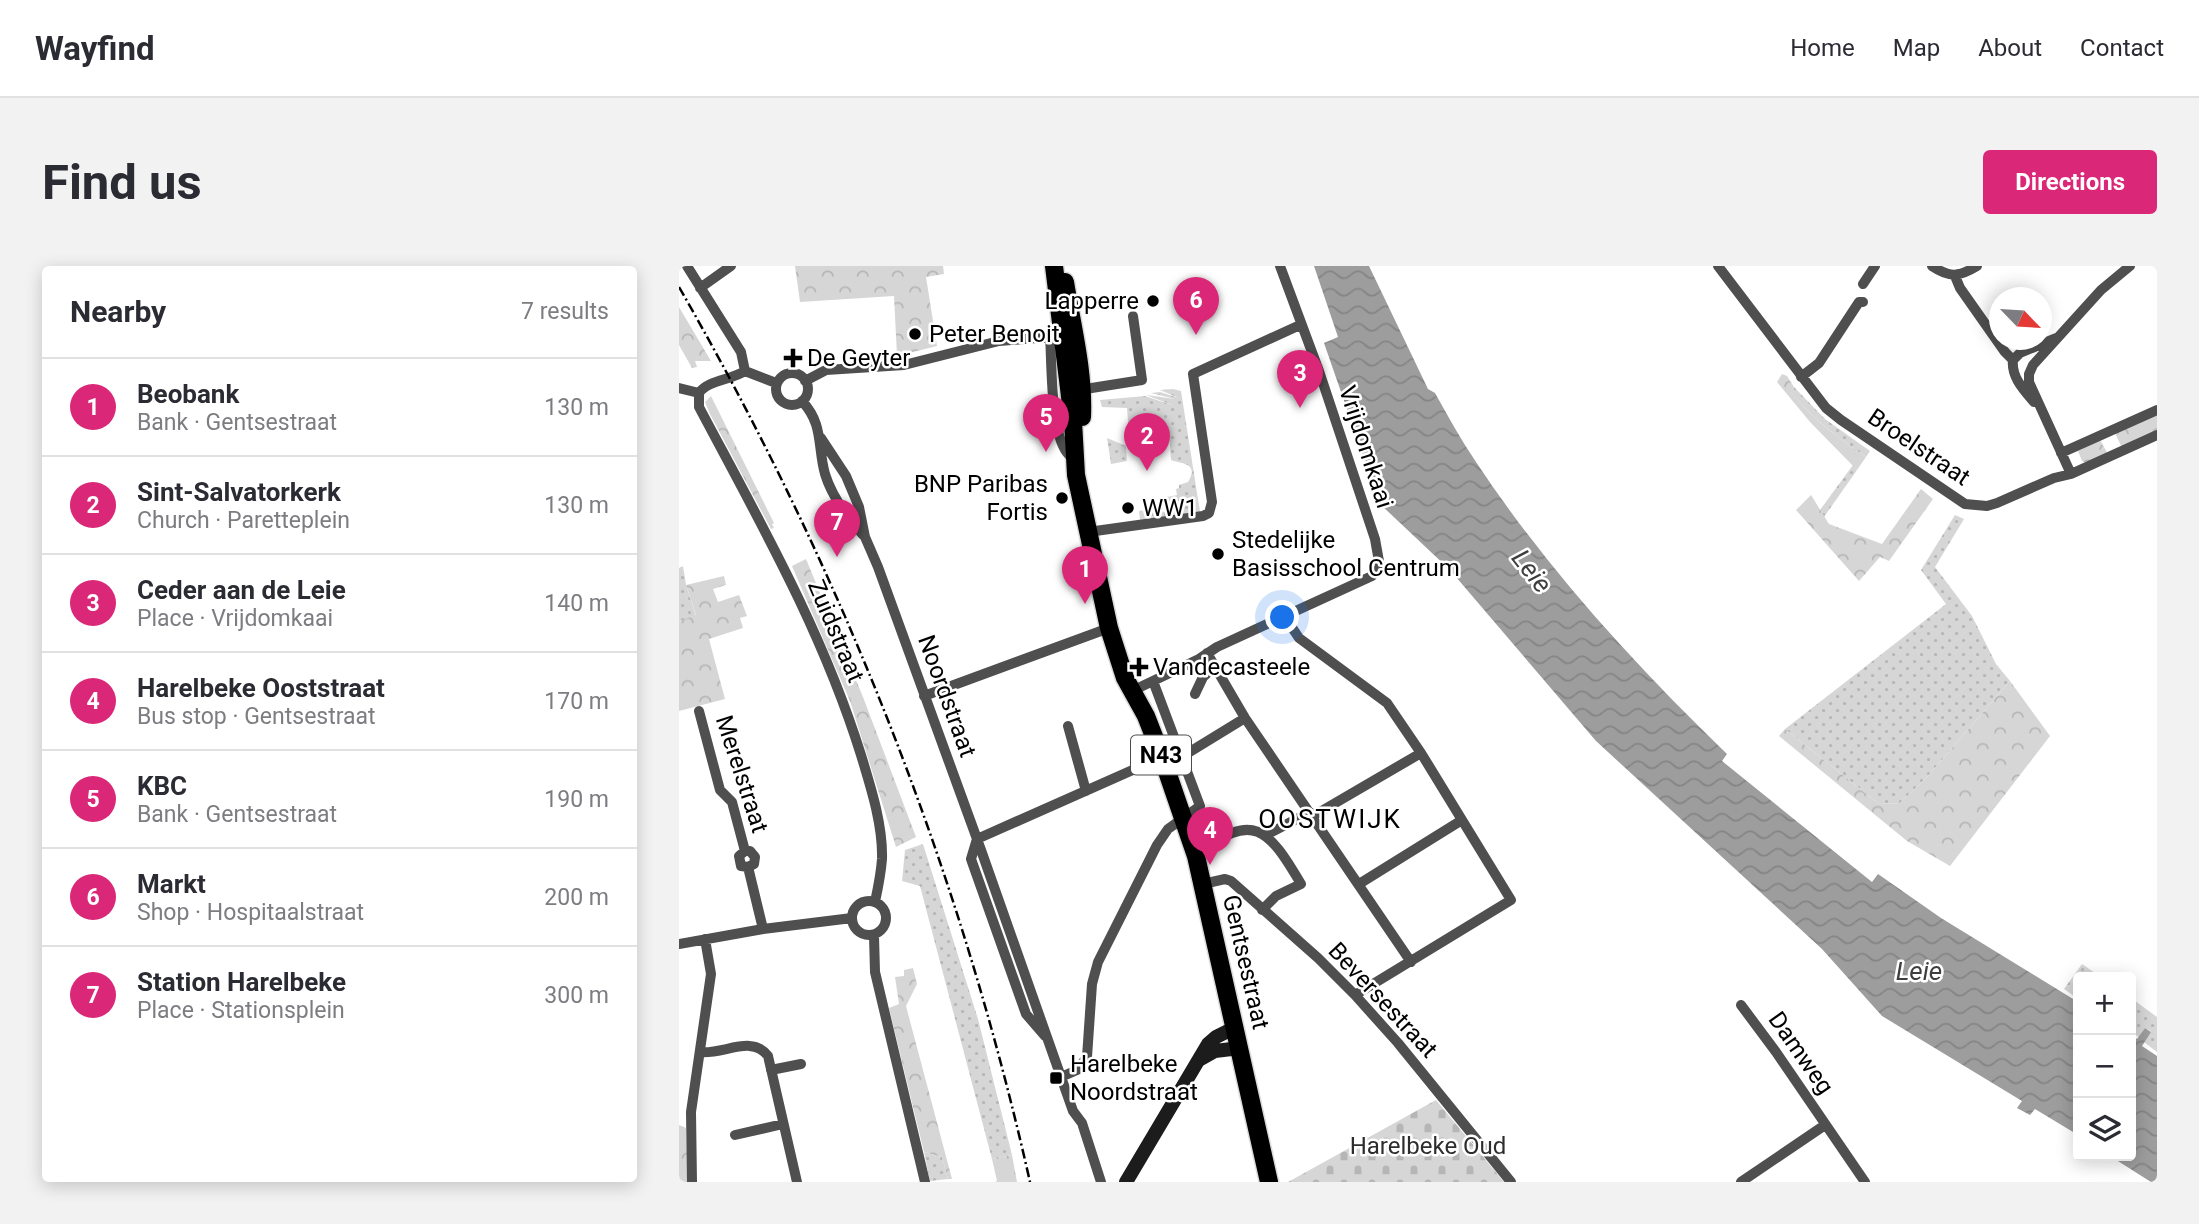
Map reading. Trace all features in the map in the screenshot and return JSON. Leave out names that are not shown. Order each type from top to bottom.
[{"type":"main road","name":"N43","points":[[1054,266],[1056,336]]},
{"type":"main road","name":"N43","points":[[1063,266],[1076,350]]},
{"type":"main road","name":"Gentsestraat","points":[[1056,336],[1075,391]]},
{"type":"main road","name":"Gentsestraat","points":[[1076,350],[1079,487],[1109,628],[1117,656],[1162,757],[1196,856],[1240,1048]]},
{"type":"main road","points":[[1126,1182],[1208,1044],[1235,1027]]},
{"type":"main road","name":"N43","points":[[1240,1048],[1269,1182]]},
{"type":"main road","points":[[1198,1060],[1215,1051],[1240,1048]]},
{"type":"street","points":[[687,266],[741,352],[745,371]]},
{"type":"street","points":[[700,288],[731,266]]},
{"type":"street","name":"Vrijdomkaai","points":[[1280,266],[1319,371],[1381,564],[1372,576],[1286,617]]},
{"type":"street","name":"Broelstraat","points":[[1718,266],[1826,408],[1965,504],[1987,506],[2071,474],[2157,435]]},
{"type":"street","points":[[1863,284],[1875,266]]},
{"type":"street","points":[[1932,266],[1955,276],[1965,274],[1977,266]]},
{"type":"street","points":[[2071,474],[2029,382],[2029,374],[2033,365],[2101,289],[2130,266]]},
{"type":"street","points":[[1955,276],[1960,288],[2013,360],[2013,370],[2020,385],[2042,412]]},
{"type":"street","points":[[1801,377],[1819,363],[1859,302],[1863,302]]},
{"type":"street","points":[[1075,391],[1142,380],[1133,316]]},
{"type":"street","points":[[1088,532],[1203,516],[1210,511],[1212,502],[1193,374],[1300,325]]},
{"type":"street","points":[[805,381],[826,370],[904,365],[999,341],[1056,336],[1068,339],[1076,350]]},
{"type":"street","name":"Gentsestraat","points":[[1056,336],[1054,409],[1065,450],[1068,454],[1077,456]]},
{"type":"street","points":[[2013,360],[2020,353],[2059,337]]},
{"type":"street","points":[[745,371],[776,383]]},
{"type":"street","points":[[679,388],[699,393],[704,387],[745,371]]},
{"type":"street","points":[[789,373],[799,374],[805,381],[808,390],[802,401],[791,405],[782,402],[776,394],[776,383],[789,373]]},
{"type":"street","name":"Zuidstraat","points":[[699,393],[699,407],[790,577],[831,670],[851,723],[872,796],[882,858],[875,901],[885,911],[887,921],[874,936],[875,972],[925,1182]]},
{"type":"street","points":[[802,401],[813,415],[821,438],[846,476],[859,507],[865,537]]},
{"type":"street","points":[[2061,453],[2157,410]]},
{"type":"street","points":[[821,438],[827,481],[843,511],[865,537]]},
{"type":"street","name":"Noordstraat","points":[[865,537],[977,839],[971,859],[1022,1001],[1027,1014],[1050,1042],[1073,1111],[1082,1123],[1101,1182]]},
{"type":"street","points":[[1132,691],[1276,619],[1286,617],[1299,638],[1387,703],[1422,753],[1511,900],[1355,995]]},
{"type":"street","points":[[924,696],[1109,628]]},
{"type":"street","points":[[1207,653],[1245,718],[1411,962]]},
{"type":"street","points":[[1195,694],[1203,677],[1215,666]]},
{"type":"street","points":[[1061,1077],[1077,1070],[1087,1057],[1092,985],[1098,961],[1157,845],[1168,830],[1201,806],[1153,681]]},
{"type":"street","name":"Merelstraat","points":[[699,711],[720,790],[732,802],[744,851],[739,856],[739,862],[741,866],[748,867],[763,929]]},
{"type":"street","points":[[1183,756],[1245,718]]},
{"type":"street","points":[[1067,726],[1086,791]]},
{"type":"street","points":[[1266,835],[1311,814],[1422,753]]},
{"type":"street","points":[[977,839],[1162,757]]},
{"type":"street","points":[[1359,884],[1462,820]]},
{"type":"street","points":[[1196,856],[1218,838],[1237,831],[1246,830],[1266,835],[1281,850],[1301,884],[1276,896],[1262,910]]},
{"type":"street","name":"Beversestraat","points":[[1203,884],[1229,880],[1318,958],[1398,1043],[1511,1182]]},
{"type":"street","points":[[874,936],[859,933],[852,918],[859,904],[875,901]]},
{"type":"street","points":[[679,944],[763,929],[852,918]]},
{"type":"street","points":[[692,1182],[691,1112],[711,974],[705,939]]},
{"type":"street","name":"Damweg","points":[[1741,1005],[1865,1182]]},
{"type":"street","points":[[700,1052],[710,1053],[751,1044],[762,1048],[768,1056],[797,1182]]},
{"type":"street","points":[[771,1070],[801,1064]]},
{"type":"street","points":[[679,1117],[683,1112],[691,1112]]},
{"type":"street","points":[[735,1135],[783,1124]]},
{"type":"street","points":[[1741,1182],[1825,1125]]},
{"type":"green space","points":[[795,266],[943,266],[944,274],[926,277],[937,346],[897,356],[894,296],[800,302]]},
{"type":"green space","points":[[679,307],[711,361],[695,361],[697,367],[692,368],[679,345]]},
{"type":"green space","points":[[1782,374],[1787,376],[1794,387],[1791,392],[1808,411],[1866,457],[1857,470],[1810,422],[1777,382]]},
{"type":"green space","points":[[1794,387],[1825,419],[1870,451],[1866,457],[1835,435],[1807,410],[1790,391]]},
{"type":"green space","points":[[1160,390],[1181,391],[1200,512],[1140,520],[1139,511],[1169,511],[1167,497],[1177,495],[1176,489],[1188,482],[1192,471],[1187,465],[1171,460],[1169,431],[1136,433],[1134,417],[1135,433],[1129,434],[1127,408],[1102,407],[1100,400],[1145,396],[1175,406],[1146,395],[1175,399],[1151,393],[1160,392],[1179,398]]},
{"type":"green space","points":[[711,396],[774,523],[774,528],[771,529],[710,414],[705,402]]},
{"type":"green space","points":[[2157,414],[2157,431],[2122,448],[2115,433]]},
{"type":"green space","points":[[1107,438],[1126,446],[1127,461],[1111,464]]},
{"type":"green space","points":[[2100,440],[2108,454],[2087,463],[2082,461],[2078,451]]},
{"type":"green space","points":[[1853,465],[1857,470],[1824,517],[1820,510]]},
{"type":"green space","points":[[1921,489],[1933,499],[1889,561],[1880,557],[1859,581],[1796,510],[1811,495],[1829,524],[1882,544]]},
{"type":"green space","points":[[1955,515],[1964,519],[1935,567],[1972,616],[1996,664],[2010,681],[1928,776],[1900,803],[1879,804],[1785,729],[1946,604],[1921,570]]},
{"type":"green space","points":[[806,559],[863,697],[916,837],[896,847],[850,701],[792,566]]},
{"type":"green space","points":[[683,566],[696,616],[679,621],[679,568]]},
{"type":"green space","points":[[724,576],[726,585],[713,589],[718,602],[739,595],[747,616],[740,618],[743,628],[709,639],[725,699],[679,711],[679,621],[696,615],[686,585]]},
{"type":"green space","points":[[2010,681],[2050,736],[1950,866],[1907,841],[1779,736],[1785,729],[1879,804],[1900,803],[1928,776]]},
{"type":"green space","points":[[923,844],[978,1019],[1012,1155],[992,1159],[920,886],[902,881],[905,850]]},
{"type":"green space","points":[[2082,964],[2094,972],[2076,972]]},
{"type":"green space","points":[[913,968],[917,984],[906,1006],[952,1179],[948,1179],[942,1157],[924,1152],[889,1008],[899,1004],[895,977],[904,976],[904,970]]},
{"type":"green space","points":[[2073,976],[2073,995],[2064,989]]},
{"type":"green space","points":[[2136,1002],[2157,1017],[2157,1052],[2144,1042],[2151,1031],[2145,1028],[2139,1037],[2136,1035]]},
{"type":"green space","name":"Harelbeke Oud","points":[[1436,1100],[1504,1182],[1288,1182]]},
{"type":"green space","points":[[679,1125],[686,1128],[688,1182],[679,1182]]},
{"type":"green space","points":[[924,1152],[942,1157],[948,1179],[930,1181]]},
{"type":"green space","points":[[1012,1155],[1017,1182],[995,1182],[997,1181],[992,1159]]},
{"type":"water","name":"Leie","points":[[1314,266],[1369,266],[1428,389],[1435,393],[1503,502],[1562,578],[1625,650],[1727,754],[1722,761],[1872,882],[1878,874],[1941,918],[2073,999],[2073,1132],[2035,1109],[2030,1115],[2017,1108],[2022,1101],[1882,1016],[1822,949],[1596,741],[1450,570],[1380,504],[1324,343],[1338,337]]},
{"type":"water","points":[[2145,1028],[2151,1032],[2142,1046],[2157,1056],[2157,1182],[2151,1182],[2118,1161],[2136,1161],[2137,1039]]},
{"type":"railway","points":[[679,287],[792,501],[842,610],[888,721],[968,948],[1001,1064],[1030,1182]]},
{"type":"place","name":"Lapperre","points":[[1153,301]]},
{"type":"place","name":"Peter Benoit","points":[[915,334]]},
{"type":"place","name":"Markt","points":[[1196,335]]},
{"type":"place","name":"De Geyter","points":[[793,358]]},
{"type":"place","name":"Ceder aan de Leie","points":[[1300,408]]},
{"type":"place","name":"KBC","points":[[1046,452]]},
{"type":"place","name":"Sint-Salvatorkerk","points":[[1147,471]]},
{"type":"place","name":"BNP Paribas Fortis","points":[[1062,498]]},
{"type":"place","name":"WW1","points":[[1128,508]]},
{"type":"place","name":"Stedelijke Basisschool Centrum","points":[[1218,554]]},
{"type":"place","name":"Station Harelbeke","points":[[837,557]]},
{"type":"place","name":"Beobank","points":[[1085,604]]},
{"type":"place","name":"Vandecasteele","points":[[1139,667]]},
{"type":"place","name":"Harelbeke Ooststraat","points":[[1210,865]]},
{"type":"place","name":"Harelbeke Noordstraat","points":[[1056,1078]]},
{"type":"district","name":"OOSTWIJK","points":[[1330,819]]}]
